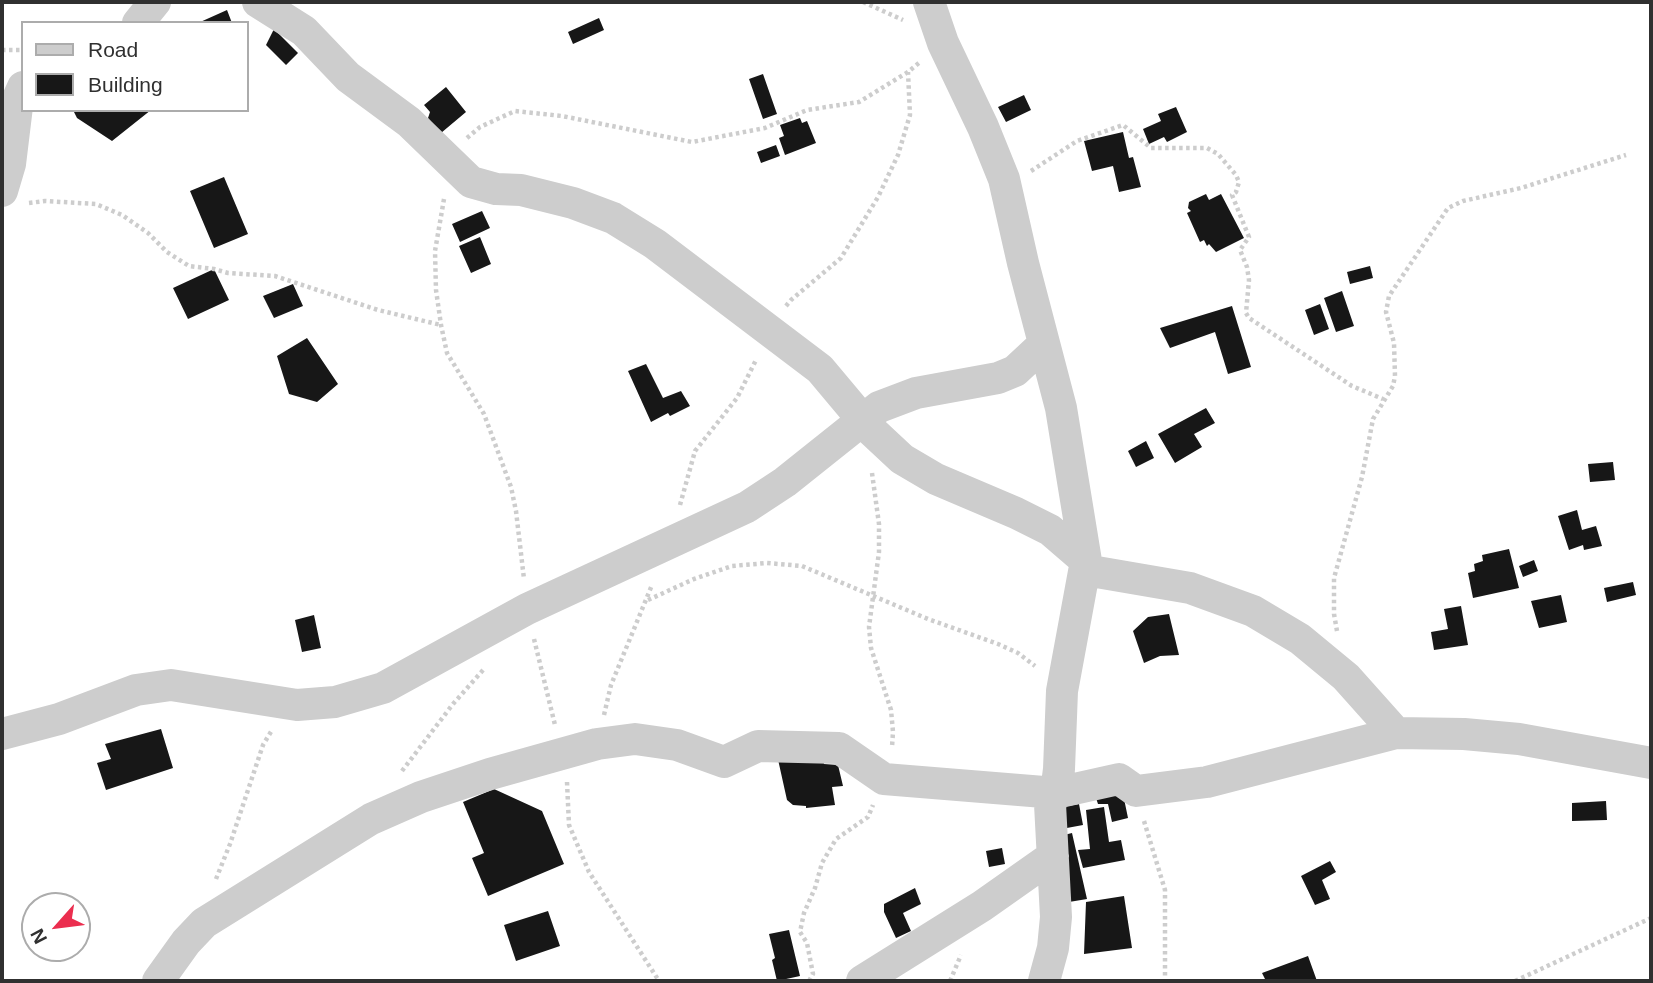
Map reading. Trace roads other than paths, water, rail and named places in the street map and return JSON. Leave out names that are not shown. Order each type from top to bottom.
[{"type":"street","points":[[140,21],[155,2]]},
{"type":"street","points":[[258,2],[304,31],[348,77],[409,122],[471,182],[573,202],[613,218],[656,244],[820,369],[867,425],[902,459],[936,479],[1049,530],[1086,566],[1190,588],[1253,611],[1300,639],[1346,677],[1395,733]]},
{"type":"street","points":[[929,2],[943,43],[983,127],[1004,179],[1070,454],[1086,566],[1062,691],[1056,793],[1050,804],[1055,927],[1054,947],[1044,981]]},
{"type":"street","points":[[10,198],[10,164],[21,91]]},
{"type":"street","points":[[2,734],[59,719],[136,690],[171,685],[297,705],[335,702],[383,688],[527,609],[747,508],[867,425],[895,399],[977,383],[1016,371],[1044,344]]},
{"type":"street","points":[[158,981],[186,942],[204,923],[371,819],[433,793],[597,744],[635,739],[677,745],[724,762],[758,746],[839,748],[884,779],[1056,793],[1119,779],[1136,791],[1207,782],[1395,733],[1464,734],[1520,739],[1651,763]]},
{"type":"street","points":[[862,981],[982,906],[1053,856]]}]
